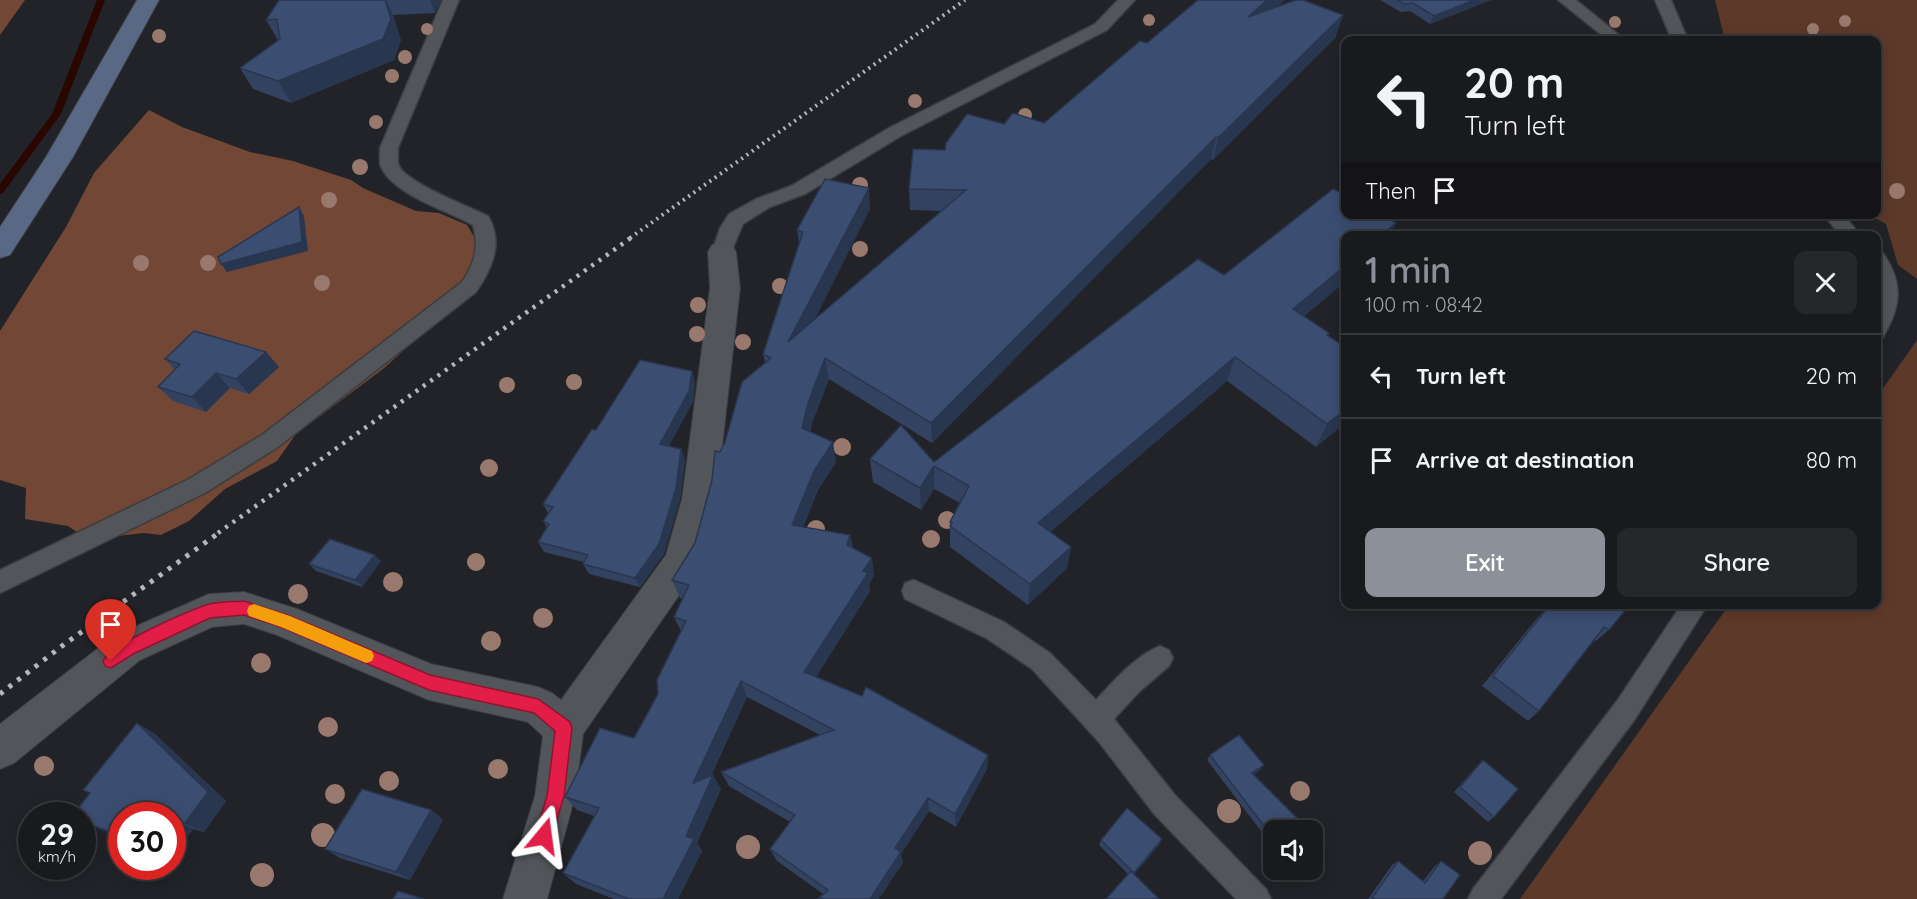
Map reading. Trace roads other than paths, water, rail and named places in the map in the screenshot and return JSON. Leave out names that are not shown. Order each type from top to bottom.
[{"type":"street","points":[[0,248],[32,204],[72,139],[148,0]]},
{"type":"street","points":[[525,899],[555,796],[564,728],[682,561],[699,500],[725,288],[722,252]]},
{"type":"street","points":[[0,749],[127,648],[209,611],[244,608],[284,621],[429,682],[538,706],[564,728]]},
{"type":"lane","points":[[0,582],[197,486],[261,447],[347,384],[469,287],[485,265],[485,235],[481,221],[420,192],[398,178],[389,165],[389,148],[451,0]]},
{"type":"lane","points":[[722,252],[730,228],[736,219],[763,202],[798,190],[886,137],[1101,27],[1127,0]]},
{"type":"lane","points":[[1566,0],[1612,36]]},
{"type":"lane","points":[[1663,0],[1678,36]]},
{"type":"lane","points":[[1837,219],[1847,231]]},
{"type":"lane","points":[[1881,266],[1890,300],[1881,325]]},
{"type":"lane","points":[[914,591],[995,630],[1041,661],[1109,733],[1165,805],[1256,899]]},
{"type":"lane","points":[[1483,899],[1626,710],[1693,609]]},
{"type":"lane","points":[[1096,719],[1131,682],[1160,658]]},
{"type":"waterway","points":[[0,191],[56,114],[101,0]]},
{"type":"railway","points":[[630,238],[965,0]]},
{"type":"railway","points":[[218,533],[632,237]]},
{"type":"railway","points":[[0,694],[62,646],[220,532]]}]
